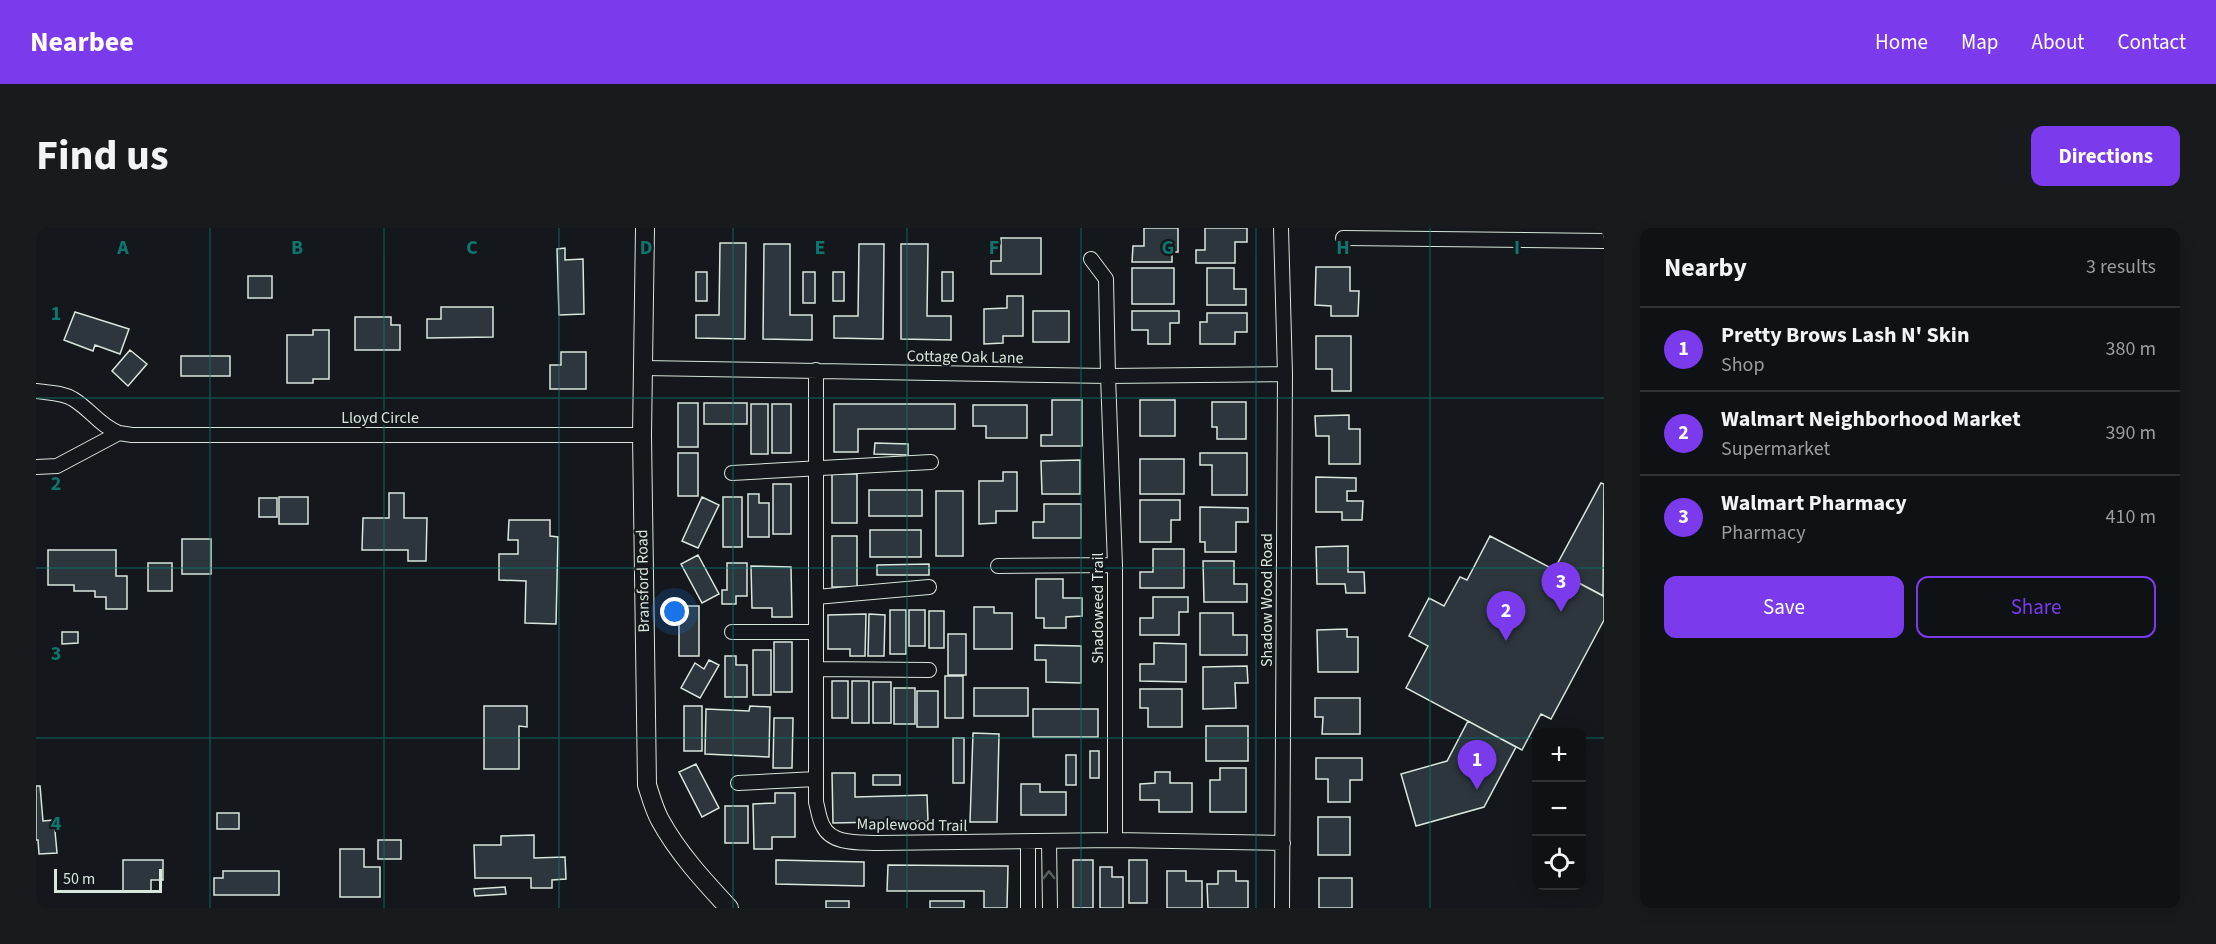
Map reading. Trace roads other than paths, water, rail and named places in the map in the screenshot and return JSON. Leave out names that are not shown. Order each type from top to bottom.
[{"type":"street","name":"Bransford Road","points":[[645,228],[642,435],[646,785],[658,817],[669,836],[713,900],[729,908]]},
{"type":"street","name":"Shadow Wood Road","points":[[1281,228],[1285,374],[1282,908]]},
{"type":"street","points":[[1342,238],[1604,241]]},
{"type":"street","name":"Shadoweed Trail","points":[[1091,259],[1106,279],[1115,565],[1115,840]]},
{"type":"street","name":"Cottage Oak Lane","points":[[644,368],[1108,376],[1285,374]]},
{"type":"street","name":"Maplewood Trail","points":[[816,370],[816,802],[823,826],[840,840],[912,844],[1115,840],[1283,843]]},
{"type":"street","name":"Lloyd Circle","points":[[36,391],[62,394],[73,399],[102,423],[119,433],[132,435],[642,435]]},
{"type":"street","points":[[36,467],[57,466],[119,433]]},
{"type":"street","points":[[732,473],[931,462]]},
{"type":"street","points":[[998,566],[1115,565]]},
{"type":"street","points":[[816,597],[929,587]]},
{"type":"street","points":[[732,632],[816,632]]},
{"type":"street","points":[[816,669],[929,670]]},
{"type":"street","points":[[738,783],[816,778]]},
{"type":"street","points":[[1049,841],[1050,908]]},
{"type":"street","points":[[1028,842],[1028,908]]},
{"type":"place","name":"Walmart Pharmacy","points":[[1561,612]]},
{"type":"place","name":"Walmart Neighborhood Market","points":[[1506,641]]},
{"type":"place","name":"Pretty Brows Lash N' Skin","points":[[1477,790]]}]
